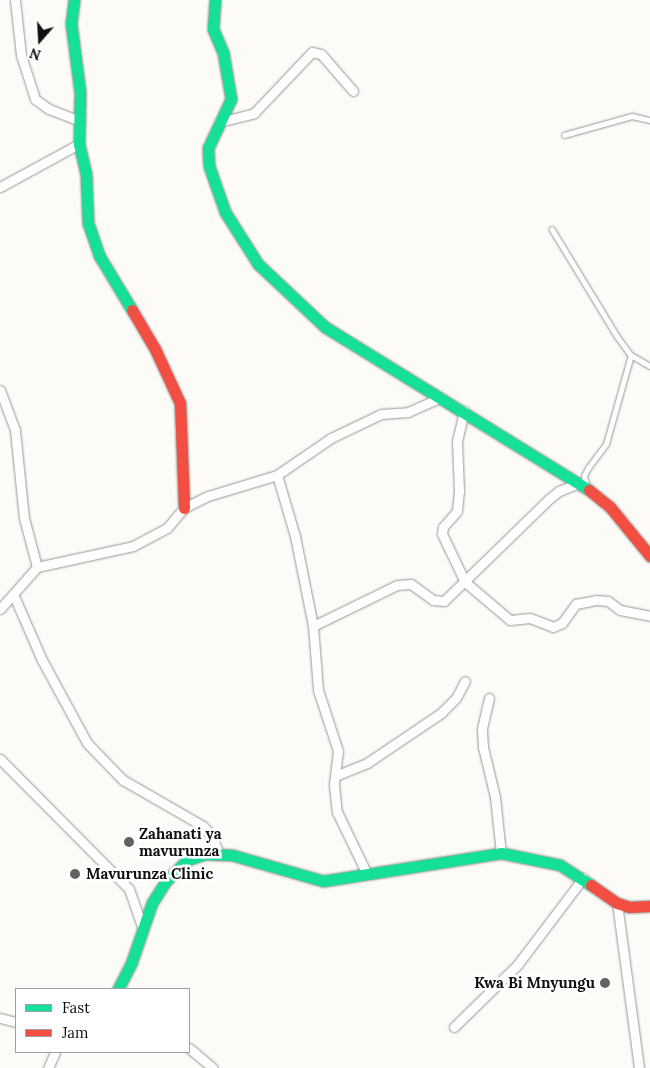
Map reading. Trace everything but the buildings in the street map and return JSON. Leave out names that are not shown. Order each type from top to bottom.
[{"type":"street","points":[[15,0],[21,56],[35,99],[49,109],[80,121]]},
{"type":"street","points":[[74,0],[71,23],[80,92],[79,144],[89,198],[88,223],[100,256],[155,348],[180,403],[184,508]]},
{"type":"street","points":[[214,0],[213,29],[223,52],[231,99],[208,148],[212,182],[225,212],[258,264],[325,327],[441,397],[556,472],[589,490],[610,507],[650,556]]},
{"type":"street","points":[[219,122],[254,112],[312,52],[321,54],[353,91]]},
{"type":"street","points":[[0,187],[79,144]]},
{"type":"street","points":[[0,390],[15,430],[24,518],[37,567]]},
{"type":"street","points":[[0,610],[37,567],[134,546],[167,528],[184,508],[208,496],[277,475],[347,429],[381,414],[417,409],[441,397]]},
{"type":"street","points":[[464,412],[457,441],[460,491],[457,511],[443,527],[442,534],[465,582],[510,620],[530,618],[553,627],[562,623],[576,604],[596,600],[608,601],[628,612],[650,616]]},
{"type":"street","points":[[277,475],[294,536],[313,626],[318,690],[338,751],[335,776],[340,823],[366,872]]},
{"type":"street","points":[[313,626],[397,585],[411,584],[438,603],[465,582],[554,495],[579,483]]},
{"type":"street","points":[[14,596],[42,660],[87,743],[123,780],[203,826],[212,836],[218,852]]},
{"type":"street","points":[[335,776],[366,763],[441,712],[456,698],[464,681]]},
{"type":"street","points":[[489,698],[482,729],[483,748],[495,797],[501,853]]},
{"type":"street","points":[[0,759],[129,889],[143,928]]},
{"type":"street","points":[[118,988],[152,903],[172,872],[195,856],[218,852],[316,880],[328,881],[366,872],[501,853],[541,858],[560,864],[584,878],[617,903],[629,907],[650,906]]},
{"type":"street","points":[[454,1027],[518,964],[584,878]]},
{"type":"street","points":[[617,903],[639,1068]]},
{"type":"street","points":[[0,1018],[15,1022]]},
{"type":"street","points":[[190,1049],[213,1068]]},
{"type":"street","points":[[48,1068],[55,1053]]},
{"type":"lane","points":[[564,135],[632,116],[650,120]]},
{"type":"lane","points":[[552,229],[631,355],[650,366]]},
{"type":"lane","points":[[589,490],[584,476],[606,444],[631,355]]},
{"type":"traffic: fast","points":[[74,0],[71,23],[80,92],[79,144],[86,174],[88,223],[100,257],[132,310]]},
{"type":"traffic: fast","points":[[215,0],[213,29],[223,52],[231,99],[208,148],[209,166],[225,212],[258,264],[325,327],[589,490]]},
{"type":"traffic: fast","points":[[118,988],[132,961],[152,903],[165,882],[187,860],[205,854],[232,855],[323,881],[501,853],[560,865],[591,885]]},
{"type":"traffic: jam","points":[[132,310],[155,349],[180,403],[184,508]]},
{"type":"traffic: jam","points":[[589,490],[610,507],[650,556]]},
{"type":"traffic: jam","points":[[591,885],[617,903],[629,907],[650,906]]},
{"type":"place","name":"Zahanati ya mavurunza","points":[[129,842]]},
{"type":"place","name":"Mavurunza Clinic","points":[[75,874]]},
{"type":"place","name":"Kwa Bi Mnyungu","points":[[605,983]]}]
